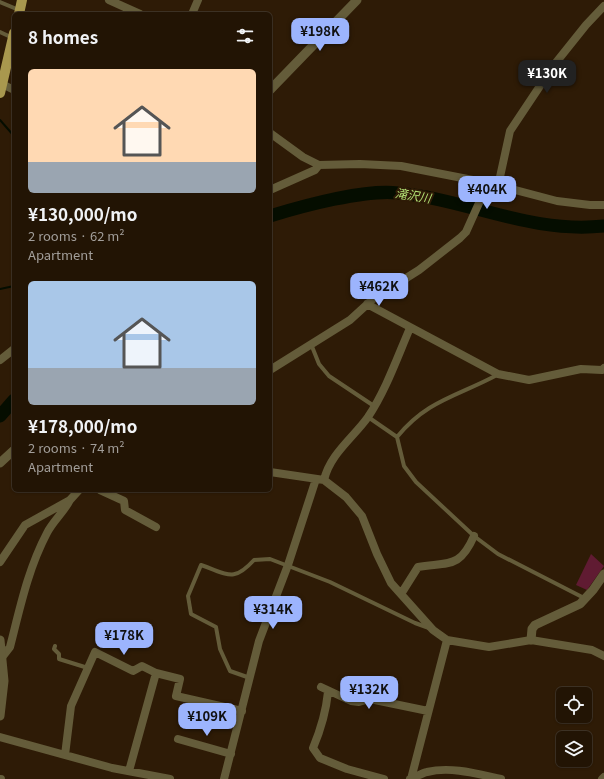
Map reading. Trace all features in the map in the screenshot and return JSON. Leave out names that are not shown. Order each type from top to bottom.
[{"type":"main road","points":[[1,88],[12,40]]},
{"type":"street","points":[[109,0],[136,12]]},
{"type":"street","points":[[193,12],[198,0]]},
{"type":"street","points":[[272,88],[357,0]]},
{"type":"street","points":[[498,186],[510,131],[554,65],[586,25],[604,6]]},
{"type":"street","points":[[1,88],[12,90]]},
{"type":"street","points":[[272,134],[303,157],[319,165],[360,164],[401,166],[498,186],[557,201],[590,206],[604,205]]},
{"type":"street","points":[[272,189],[315,170],[319,165]]},
{"type":"street","points":[[272,369],[350,320],[367,304],[419,270],[460,238],[469,226],[487,184]]},
{"type":"street","points":[[367,304],[498,374],[529,380],[581,369],[602,370],[604,368]]},
{"type":"street","points":[[224,779],[266,619],[320,479],[374,406],[410,328]]},
{"type":"street","points":[[0,360],[12,351]]},
{"type":"street","points":[[0,463],[12,452]]},
{"type":"street","points":[[272,472],[320,479],[346,497],[362,516],[386,573],[401,594],[433,630],[447,640],[489,647],[531,640],[592,650],[604,656]]},
{"type":"street","points":[[2,656],[10,647],[27,578],[34,560],[57,517],[66,509],[70,500],[77,492]]},
{"type":"street","points":[[104,492],[124,501],[124,510],[156,527]]},
{"type":"street","points":[[0,562],[25,525],[70,500]]},
{"type":"street","points":[[401,594],[418,566],[454,562],[467,552],[474,536]]},
{"type":"street","points":[[531,640],[532,629],[535,625],[580,604],[586,599],[604,574]]},
{"type":"street","points":[[0,640],[4,681],[0,716]]},
{"type":"street","points":[[411,779],[447,640]]},
{"type":"street","points":[[65,755],[71,706],[95,652],[133,671],[142,666],[156,673],[180,679],[176,696],[242,711]]},
{"type":"street","points":[[120,779],[126,771],[156,673]]},
{"type":"street","points":[[384,779],[347,769],[320,758],[313,748],[323,726],[327,709],[324,689],[351,701],[359,702],[370,699],[428,711]]},
{"type":"street","points":[[0,737],[126,771],[170,779]]},
{"type":"street","points":[[178,739],[231,754]]},
{"type":"street","points":[[411,779],[427,772],[440,771],[501,779]]},
{"type":"lane","points":[[0,2],[20,8]]},
{"type":"lane","points":[[0,32],[12,36]]},
{"type":"lane","points":[[311,344],[319,364],[329,376],[374,406]]},
{"type":"lane","points":[[397,437],[416,416],[435,403],[472,388],[498,374]]},
{"type":"lane","points":[[368,416],[397,437],[404,466],[416,482],[474,536],[498,554],[586,599]]},
{"type":"lane","points":[[250,678],[230,671],[220,649],[216,627],[191,614],[188,596],[201,565],[235,575],[242,573],[254,560],[270,559],[330,582],[415,623],[433,630]]},
{"type":"lane","points":[[55,646],[54,649],[59,654],[59,659],[88,668]]},
{"type":"shaded area","points":[[591,554],[604,566],[587,590],[576,585]]},
{"type":"waterway","points":[[0,120],[12,134]]},
{"type":"waterway","name":"滝沢川","points":[[272,215],[334,199],[385,192],[450,202],[525,221],[577,227],[604,226]]},
{"type":"waterway","points":[[0,289],[12,286]]},
{"type":"waterway","name":"滝沢川","points":[[0,416],[12,402]]}]
